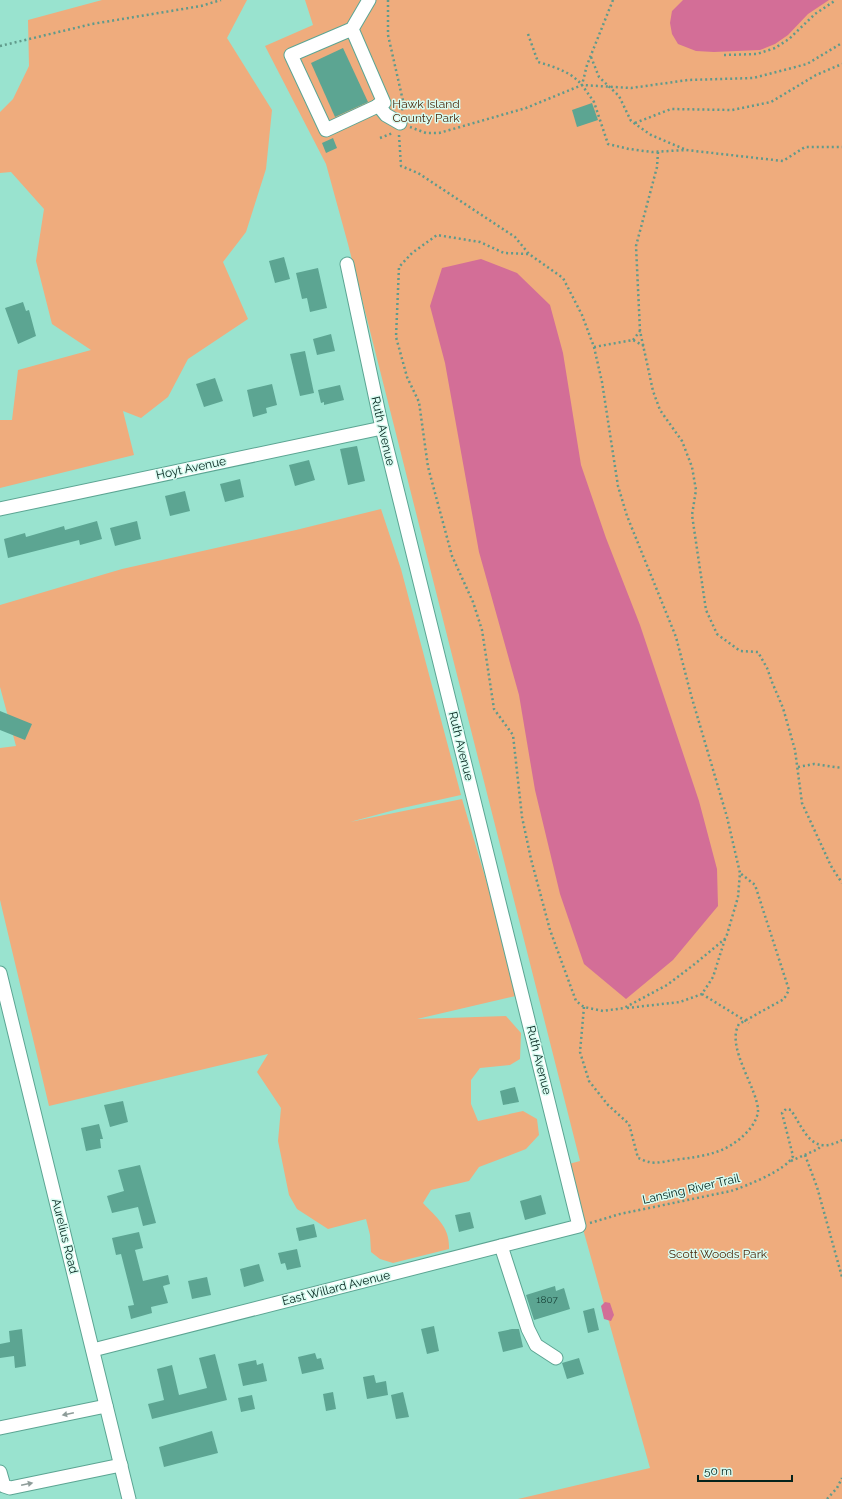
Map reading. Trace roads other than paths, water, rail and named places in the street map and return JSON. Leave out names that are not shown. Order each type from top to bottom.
[{"type":"street","points":[[352,29],[384,103],[326,130],[291,55],[352,29],[369,0]]},
{"type":"street","points":[[378,106],[386,115],[400,123]]},
{"type":"street","name":"Ruth Avenue","points":[[347,264],[382,428],[580,1226]]},
{"type":"street","name":"Hoyt Avenue","points":[[0,508],[382,428]]},
{"type":"street","name":"Aurelius Road","points":[[0,973],[129,1499]]},
{"type":"street","name":"East Willard Avenue","points":[[93,1350],[580,1226]]},
{"type":"street","points":[[501,1246],[528,1328],[536,1345],[556,1358]]},
{"type":"street","points":[[0,1428],[106,1406]]},
{"type":"street","points":[[0,1472],[4,1486],[10,1488],[121,1465]]},
{"type":"park label","name":"Hawk Island County Park","points":[[426,111]]},
{"type":"park label","name":"Scott Woods Park","points":[[718,1254]]}]
